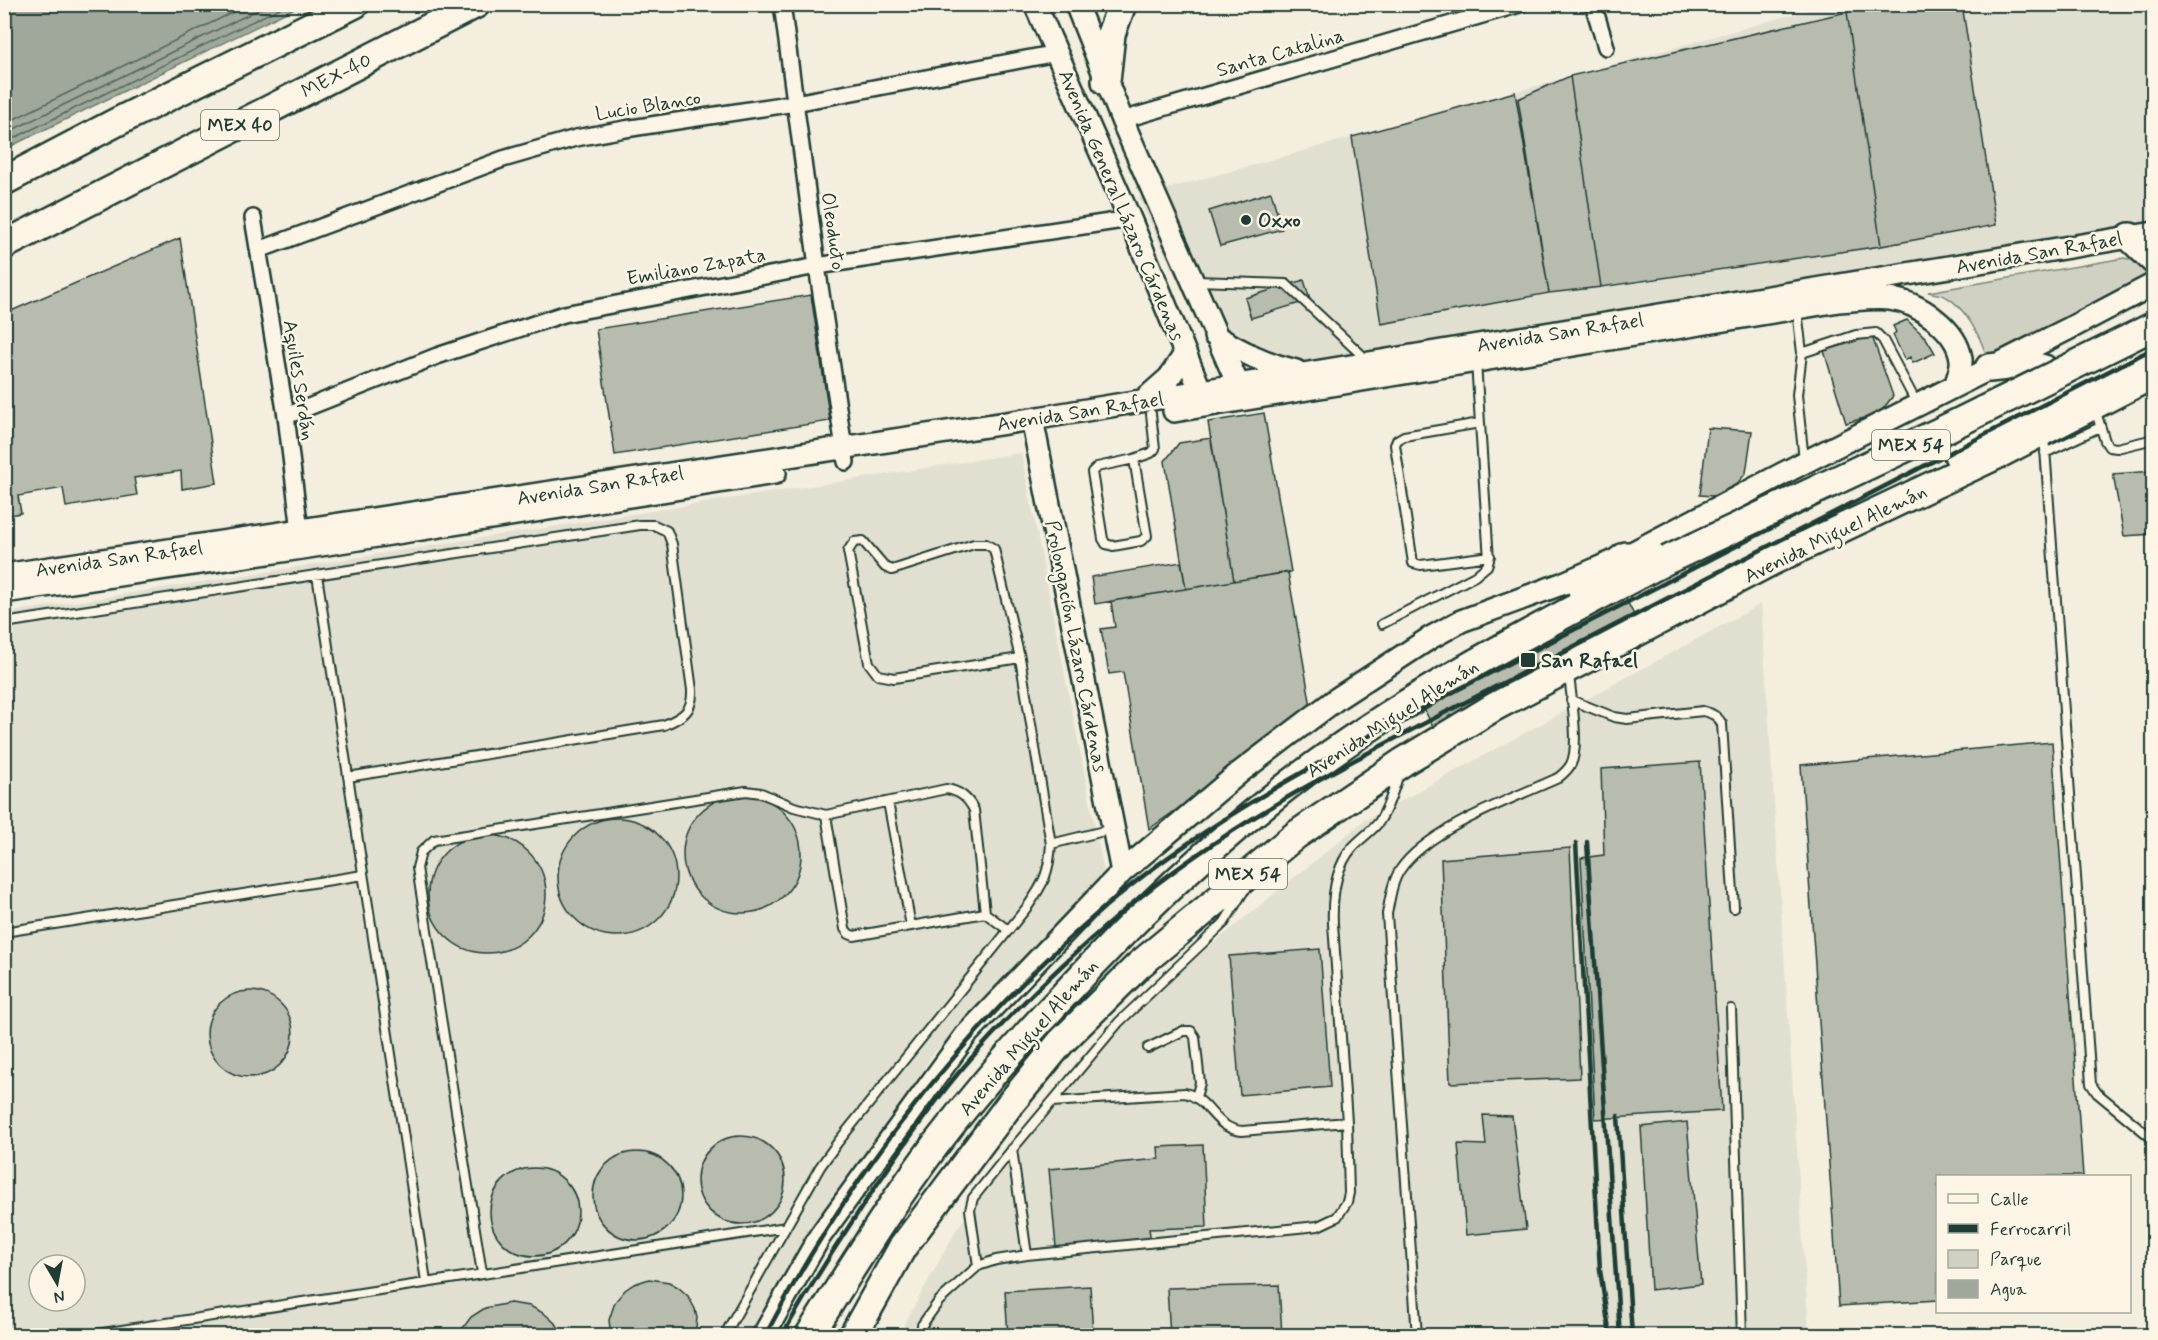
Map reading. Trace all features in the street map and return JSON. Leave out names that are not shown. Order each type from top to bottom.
[{"type":"highway","name":"MEX 40","points":[[4,181],[115,123],[355,4]]},
{"type":"highway","name":"MEX-40","points":[[4,244],[476,4]]},
{"type":"highway","points":[[1106,81],[1111,34],[1122,4]]},
{"type":"highway","points":[[2142,235],[2154,260]]},
{"type":"highway","name":"Avenida Miguel Alemán","points":[[809,1335],[935,1145],[999,1064],[1098,958],[1172,884],[1251,814],[1317,764],[1407,704],[1528,633],[1667,560],[1939,432],[2154,326]]},
{"type":"highway","points":[[2044,431],[2096,382],[2154,344]]},
{"type":"highway","points":[[1989,368],[2026,364],[2044,369],[2049,376],[2052,390],[2044,431]]},
{"type":"highway","points":[[2044,431],[2097,416],[2154,374]]},
{"type":"highway","name":"Avenida Miguel Alemán","points":[[853,1335],[902,1248],[1010,1104],[1061,1042],[1139,965],[1296,835],[1403,762],[1494,707],[1772,561],[1802,538],[1827,523],[2044,431]]},
{"type":"highway","points":[[1528,633],[1626,556]]},
{"type":"street","name":"Oleoducto","points":[[782,4],[845,455]]},
{"type":"street","name":"Avenida General Lázaro Cárdenas","points":[[1035,4],[1130,219],[1204,399]]},
{"type":"street","name":"Avenida General Lázaro Cárdenas","points":[[1076,4],[1122,120],[1241,392]]},
{"type":"street","name":"Santa Catalina","points":[[1122,120],[1520,4]]},
{"type":"street","points":[[1593,4],[1606,47]]},
{"type":"street","name":"Lucio Blanco","points":[[259,250],[492,163],[542,147],[625,129],[795,103],[1058,53]]},
{"type":"street","name":"Aquiles Serdán","points":[[253,218],[286,416],[301,540]]},
{"type":"street","name":"Emiliano Zapata","points":[[286,416],[437,356],[564,314],[817,266],[1130,219]]},
{"type":"street","name":"Avenida San Rafael","points":[[4,592],[301,540],[1241,392],[1476,361],[2142,235]]},
{"type":"street","points":[[763,1335],[820,1236],[966,1035],[1122,872],[1239,773],[1285,738],[1338,698],[1430,638],[1461,621],[1564,583],[1626,556],[1804,462],[2154,284]]},
{"type":"street","name":"Avenida San Rafael","points":[[1241,392],[1309,373],[1370,363],[1796,301],[1883,298],[1893,299],[1923,310],[1948,332],[1958,350],[1960,370],[1955,386]]},
{"type":"street","points":[[1215,336],[1271,365],[1309,373]]},
{"type":"street","points":[[1147,407],[1185,354]]},
{"type":"street","name":"Prolongación Lázaro Cárdenas","points":[[1033,426],[1122,872]]},
{"type":"street","name":"Avenida San Rafael","points":[[4,575],[301,540]]},
{"type":"lane","points":[[1191,281],[1286,284],[1370,363]]},
{"type":"lane","points":[[1796,301],[1802,353],[1797,395],[1804,462]]},
{"type":"lane","points":[[1802,353],[1856,334],[1876,333],[1883,340],[1917,405]]},
{"type":"lane","points":[[1382,624],[1475,576],[1487,566],[1490,556],[1476,361]]},
{"type":"lane","points":[[1134,459],[1146,536],[1141,541],[1109,545],[1103,539],[1092,472],[1097,467],[1134,459],[1151,453],[1155,449],[1147,407]]},
{"type":"lane","points":[[2097,416],[2106,445],[2112,448],[2154,439]]},
{"type":"lane","points":[[1480,423],[1404,436],[1397,440],[1395,446],[1413,563],[1421,565],[1490,556]]},
{"type":"lane","points":[[2044,431],[2091,1083],[2097,1093],[2154,1140]]},
{"type":"lane","points":[[4,622],[647,524],[667,531],[672,544],[692,690],[691,707],[686,714],[664,725],[348,777]]},
{"type":"lane","points":[[724,1335],[820,1167],[1041,888],[1049,868],[1051,844],[1020,658],[994,549],[986,544],[974,544],[892,570],[885,567],[863,541],[854,542],[848,550],[869,663],[878,675],[894,678],[1020,658]]},
{"type":"lane","points":[[317,575],[426,1281]]},
{"type":"lane","points":[[1417,1335],[1388,914],[1392,891],[1400,870],[1419,849],[1434,838],[1449,828],[1558,778],[1568,769],[1575,755],[1568,668]]},
{"type":"lane","points":[[1571,700],[1620,718],[1634,719],[1703,711],[1710,712],[1719,719],[1722,724],[1734,908]]},
{"type":"lane","points":[[915,1335],[939,1301],[978,1266],[996,1260],[1027,1254],[1318,1226],[1329,1222],[1342,1210],[1349,1193],[1347,1122],[1333,924],[1334,892],[1348,853],[1377,823],[1390,802],[1403,762]]},
{"type":"lane","points":[[482,1273],[417,868],[421,852],[434,840],[738,792],[760,793],[794,807],[826,815],[946,789],[955,790],[969,800],[974,810],[985,913]]},
{"type":"lane","points":[[888,801],[911,926]]},
{"type":"lane","points":[[826,815],[845,929],[854,936],[985,913],[1008,930]]},
{"type":"lane","points":[[1051,844],[1113,828]]},
{"type":"lane","points":[[978,1266],[970,1210],[971,1202],[1012,1149],[1132,1008],[1224,923],[1255,869]]},
{"type":"lane","points":[[4,932],[363,875]]},
{"type":"lane","points":[[1731,1009],[1742,1335]]},
{"type":"lane","points":[[1148,1048],[1183,1031],[1191,1031],[1196,1037],[1200,1083],[1196,1097]]},
{"type":"lane","points":[[1052,1102],[1180,1093],[1196,1097],[1224,1126],[1232,1130],[1347,1122]]},
{"type":"lane","points":[[1012,1149],[1027,1254]]},
{"type":"lane","points":[[83,1335],[786,1227]]},
{"type":"lane","points":[[922,1325],[922,1335]]},
{"type":"shaded area","points":[[1827,5],[2153,5],[2153,224],[1221,374],[1138,197]]},
{"type":"shaded area","points":[[1021,453],[1105,878],[933,1054],[756,1335],[5,1336],[5,613]]},
{"type":"shaded area","points":[[1761,604],[1809,1335],[898,1336],[958,1227],[1136,1006],[1364,821]]},
{"type":"green space","points":[[2124,258],[2139,264],[2148,276],[1987,359],[1976,332],[1957,305],[1942,295],[1928,292]]},
{"type":"water","points":[[5,4],[301,4],[301,5],[5,149]]},
{"type":"building","points":[[1870,4],[1962,4],[1996,225],[1881,246],[1847,12]]},
{"type":"building","points":[[1847,12],[1881,246],[1601,287],[1570,76]]},
{"type":"building","points":[[1570,76],[1601,287],[1549,293],[1518,99]]},
{"type":"building","points":[[1515,92],[1549,293],[1381,324],[1352,137]]},
{"type":"building","name":"Oxxo","points":[[1271,192],[1282,229],[1220,246],[1209,211]]},
{"type":"building","points":[[180,238],[217,483],[182,489],[181,471],[134,478],[137,495],[66,507],[63,488],[18,496],[21,513],[4,516],[4,314]]},
{"type":"building","points":[[1304,280],[1310,300],[1251,318],[1245,298]]},
{"type":"building","points":[[811,295],[830,421],[615,455],[596,329]]},
{"type":"building","points":[[1907,320],[1926,338],[1935,353],[1913,363],[1910,357],[1905,360],[1893,335],[1896,332],[1893,326]]},
{"type":"building","points":[[1872,336],[1893,396],[1879,414],[1846,423],[1824,351]]},
{"type":"building","points":[[1264,413],[1291,572],[1234,581],[1208,422]]},
{"type":"building","points":[[1708,428],[1752,431],[1746,473],[1736,485],[1713,496],[1700,495]]},
{"type":"building","points":[[1211,438],[1234,581],[1186,589],[1165,461],[1179,443]]},
{"type":"building","points":[[2154,471],[2154,534],[2124,536],[2113,474]]},
{"type":"building","points":[[1181,562],[1186,589],[1095,604],[1091,577]]},
{"type":"building","points":[[1288,572],[1311,707],[1206,789],[1149,829],[1123,672],[1109,674],[1101,629],[1115,627],[1111,601]]},
{"type":"building","points":[[1617,582],[1645,636],[1441,742],[1413,688]]},
{"type":"building","points":[[2052,742],[2083,1175],[1936,1175],[1936,1300],[1839,1306],[1801,765]]},
{"type":"building","points":[[1700,762],[1722,1111],[1595,1119],[1581,858],[1604,855],[1601,769]]},
{"type":"building","points":[[742,795],[765,799],[784,812],[797,831],[801,854],[797,877],[784,896],[765,909],[742,913],[719,909],[700,896],[687,877],[683,854],[687,831],[700,812],[719,799]]},
{"type":"building","points":[[617,818],[640,822],[659,835],[672,854],[676,877],[672,900],[659,919],[640,932],[617,936],[594,932],[575,919],[562,900],[558,877],[562,854],[575,835],[594,822]]},
{"type":"building","points":[[487,835],[510,839],[529,852],[542,871],[546,894],[542,917],[529,936],[510,949],[487,953],[464,949],[445,936],[432,917],[428,894],[432,871],[445,852],[464,839]]},
{"type":"building","points":[[1570,848],[1580,1078],[1450,1083],[1441,859]]},
{"type":"building","points":[[1320,949],[1330,1087],[1240,1095],[1229,956]]},
{"type":"building","points":[[250,991],[266,995],[280,1004],[289,1018],[293,1034],[289,1050],[280,1064],[266,1073],[250,1077],[234,1073],[220,1064],[211,1050],[207,1034],[211,1018],[220,1004],[234,995]]},
{"type":"building","points":[[1483,1115],[1512,1116],[1526,1229],[1466,1235],[1458,1144],[1486,1145]]},
{"type":"building","points":[[1687,1122],[1701,1284],[1651,1290],[1641,1127]]},
{"type":"building","points":[[741,1136],[758,1140],[772,1149],[781,1163],[785,1180],[781,1197],[772,1211],[758,1220],[741,1224],[724,1220],[710,1211],[701,1197],[697,1180],[701,1163],[710,1149],[724,1140]]},
{"type":"building","points":[[1203,1145],[1207,1227],[1149,1229],[1151,1241],[1056,1247],[1049,1169],[1159,1159],[1158,1147]]},
{"type":"building","points":[[637,1152],[654,1156],[668,1165],[677,1179],[681,1196],[677,1213],[668,1227],[654,1236],[637,1240],[620,1236],[606,1227],[597,1213],[593,1196],[597,1179],[606,1165],[620,1156]]},
{"type":"building","points":[[534,1168],[551,1172],[565,1181],[574,1195],[578,1212],[574,1229],[565,1243],[551,1252],[534,1256],[517,1252],[503,1243],[494,1229],[490,1212],[494,1195],[503,1181],[517,1172]]},
{"type":"building","points":[[649,1279],[669,1282],[688,1296],[697,1318],[695,1336],[611,1336],[609,1320],[615,1302],[625,1290]]},
{"type":"building","points":[[1279,1285],[1282,1336],[1170,1336],[1167,1288]]},
{"type":"building","points":[[1090,1286],[1093,1336],[1008,1336],[1005,1291]]},
{"type":"building","points":[[510,1303],[530,1306],[545,1314],[557,1325],[563,1336],[457,1336],[471,1317],[485,1308]]},
{"type":"railway","points":[[765,1336],[835,1216],[915,1104],[959,1051],[1055,952],[1107,905],[1154,868],[1203,833],[1254,801],[1360,740],[2154,331]]},
{"type":"railway","points":[[782,1336],[820,1271],[861,1208],[917,1127],[956,1076],[1003,1023],[1061,966],[1122,912],[1168,876],[1267,810],[1371,751],[2154,348]]},
{"type":"railway","points":[[1587,842],[1620,1336]]},
{"type":"railway","points":[[1576,843],[1600,1270],[1610,1336]]},
{"type":"railway","points":[[1618,1116],[1632,1336]]},
{"type":"place","name":"Oxxo","points":[[1246,220]]},
{"type":"place","name":"San Rafael","points":[[1528,660]]}]
